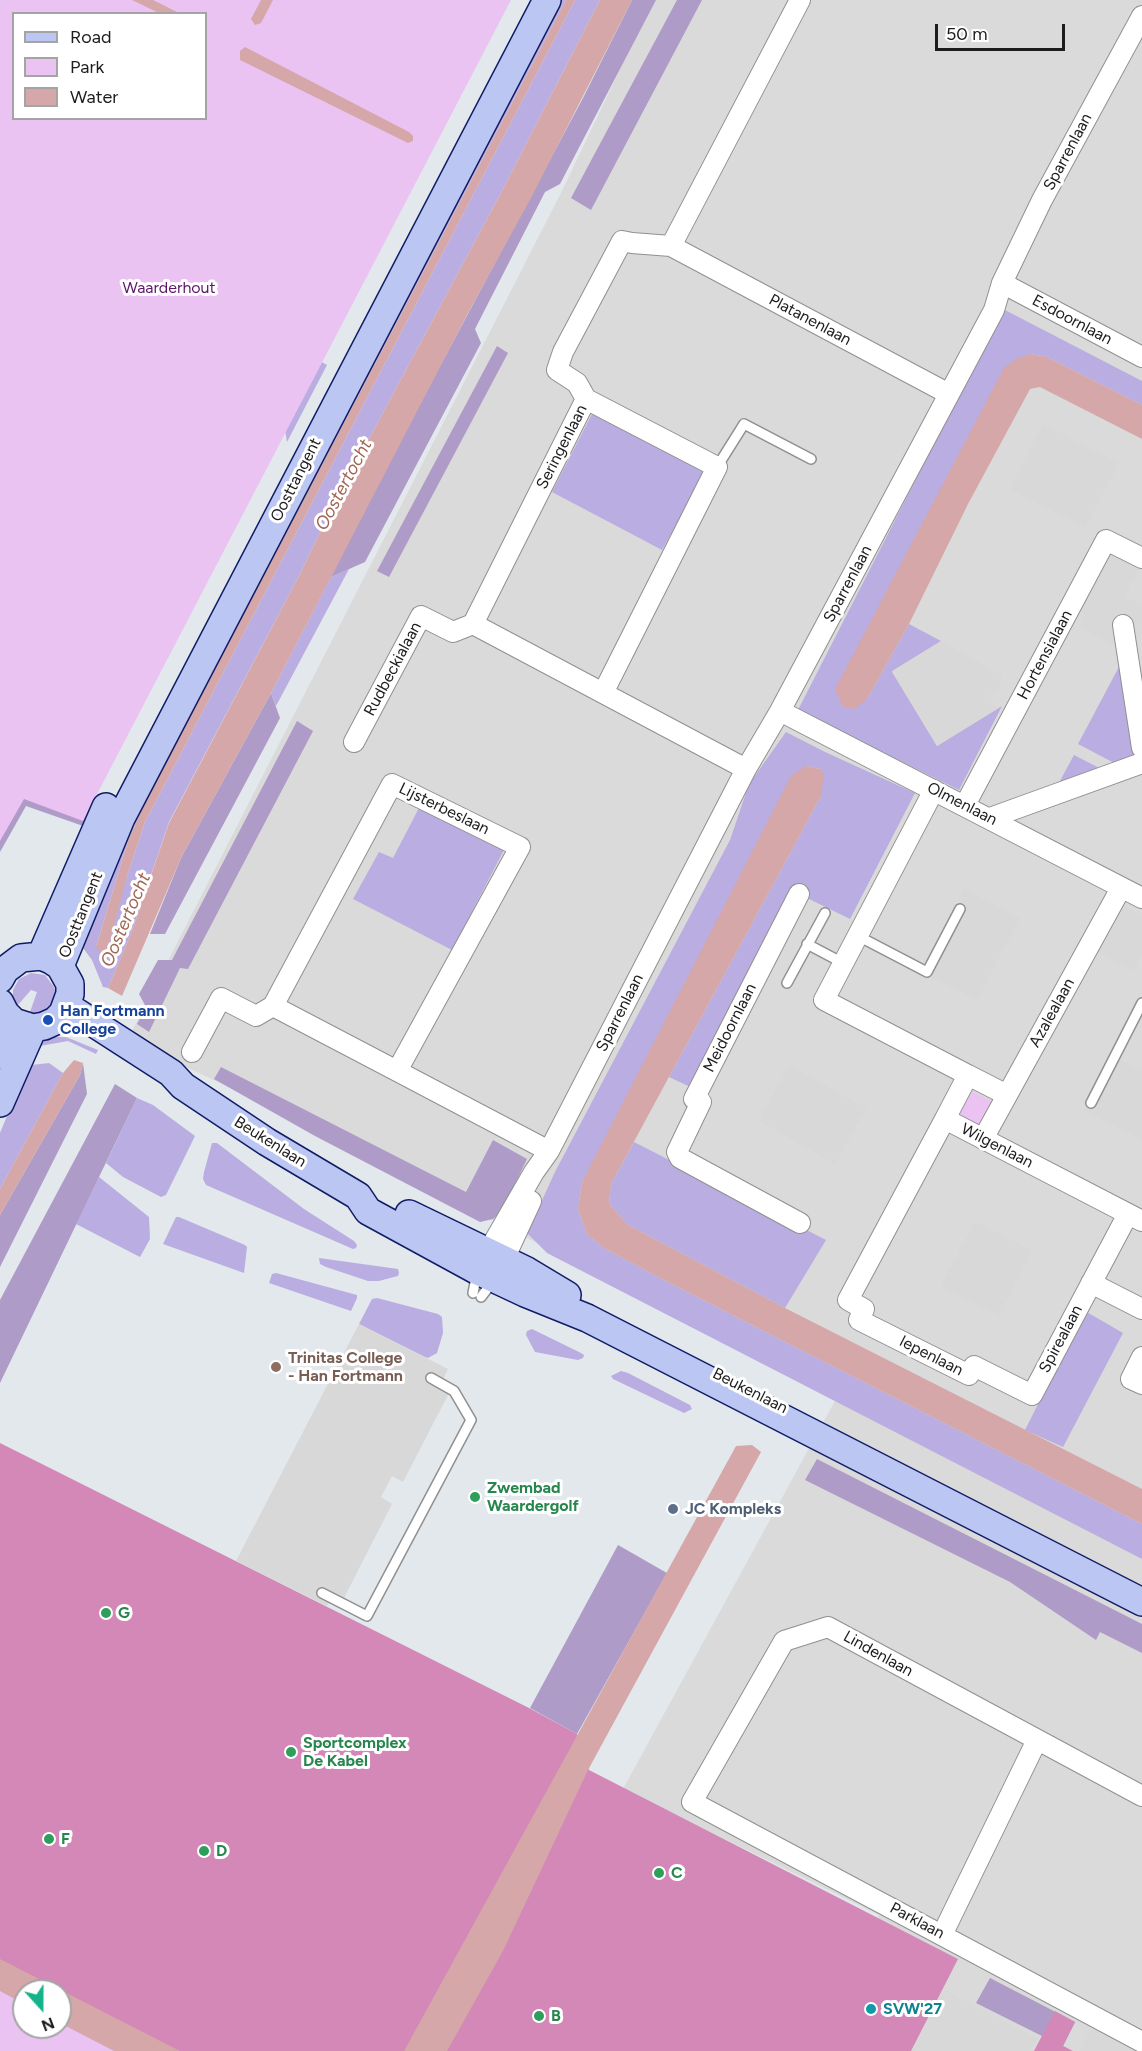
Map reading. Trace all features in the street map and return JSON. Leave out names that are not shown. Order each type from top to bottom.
[{"type":"main road","name":"Oosttangent","points":[[50,961],[105,809],[527,0]]},
{"type":"main road","name":"Oosttangent","points":[[50,961],[121,818],[547,0]]},
{"type":"main road","points":[[0,1104],[60,1023],[70,994],[69,984],[50,961],[21,958],[2,972]]},
{"type":"main road","points":[[0,1055],[60,1023]]},
{"type":"main road","name":"Beukenlaan","points":[[60,1023],[164,1082],[183,1086],[267,1142],[358,1196],[368,1211],[486,1275],[587,1318],[1142,1602]]},
{"type":"main road","name":"Beukenlaan","points":[[486,1275],[527,1271],[596,1312],[1142,1591]]},
{"type":"street","points":[[670,246],[800,0]]},
{"type":"street","name":"Sparrenlaan","points":[[486,1275],[540,1181],[549,1151],[746,769],[780,711],[994,310],[1002,283],[1042,200],[1142,16]]},
{"type":"street","name":"Platanenlaan","points":[[586,399],[577,384],[557,370],[563,352],[622,241],[670,246],[949,394]]},
{"type":"street","name":"Esdoornlaan","points":[[1002,283],[1142,357]]},
{"type":"street","name":"Seringenlaan","points":[[472,624],[586,399],[717,467]]},
{"type":"street","points":[[603,693],[717,467]]},
{"type":"street","name":"Hortensialaan","points":[[965,805],[1106,540],[1142,558]]},
{"type":"street","name":"Rudbeckialaan","points":[[354,742],[421,616],[453,632],[472,624]]},
{"type":"street","points":[[472,624],[746,769]]},
{"type":"street","points":[[1123,625],[1142,748]]},
{"type":"street","name":"Olmenlaan","points":[[780,711],[1142,898]]},
{"type":"street","points":[[990,818],[1142,763]]},
{"type":"street","name":"Lijsterbeslaan","points":[[273,1006],[392,784],[520,847],[397,1071]]},
{"type":"street","points":[[934,790],[824,1000],[1007,1095]]},
{"type":"street","name":"Azalealaan","points":[[983,1139],[1121,888]]},
{"type":"street","name":"Meidoornlaan","points":[[799,894],[694,1099],[701,1102],[678,1149],[678,1154],[680,1158],[800,1222]]},
{"type":"street","points":[[192,1052],[221,998],[256,1016],[273,1006],[549,1151]]},
{"type":"street","name":"Wilgenlaan","points":[[968,1075],[945,1119],[1135,1217]]},
{"type":"street","name":"Iepenlaan","points":[[945,1119],[848,1300],[864,1309],[859,1320],[969,1376],[974,1366],[1032,1395]]},
{"type":"street","name":"Spirealaan","points":[[1032,1395],[1091,1283],[1135,1217]]},
{"type":"street","points":[[1091,1283],[1142,1310]]},
{"type":"street","points":[[1142,1357],[1131,1379],[1142,1384]]},
{"type":"street","name":"Lindenlaan","points":[[692,1802],[784,1641],[828,1627],[1142,1796]]},
{"type":"street","points":[[942,1935],[1037,1740]]},
{"type":"street","name":"Parklaan","points":[[692,1802],[1142,2042]]},
{"type":"lane","points":[[717,467],[744,424],[811,459]]},
{"type":"lane","points":[[858,936],[927,972],[960,909]]},
{"type":"lane","points":[[787,983],[825,913]]},
{"type":"lane","points":[[807,944],[843,963]]},
{"type":"lane","points":[[1091,1103],[1142,1003]]},
{"type":"lane","points":[[321,1593],[367,1616],[471,1420],[454,1391],[431,1378]]},
{"type":"shaded area","points":[[553,0],[566,0],[148,796],[129,838],[96,947],[127,876],[145,822],[575,0],[600,0],[502,191],[332,508],[300,574],[169,822],[131,934],[108,988],[103,987],[92,960],[83,948],[87,937],[81,936],[125,821]]},
{"type":"shaded area","points":[[632,0],[656,0],[560,184],[545,192],[475,329],[481,343],[365,562],[331,577],[366,505],[583,98]]},
{"type":"shaded area","points":[[653,0],[1142,0],[1142,2051],[814,2051],[879,1915],[623,1789],[836,1399],[343,1142],[128,1039],[562,191]]},
{"type":"shaded area","points":[[677,0],[702,0],[591,210],[571,198]]},
{"type":"shaded area","points":[[1003,309],[1142,381],[1142,405],[1047,357],[1030,354],[867,699],[909,624],[941,641],[892,672],[937,746],[1002,706],[959,790],[798,710]]},
{"type":"shaded area","points":[[269,332],[327,365],[287,442]]},
{"type":"shaded area","points":[[497,346],[508,353],[389,577],[377,571]]},
{"type":"shaded area","points":[[594,410],[706,470],[662,550],[552,492]]},
{"type":"shaded area","points":[[1043,424],[1119,463],[1085,528],[1010,489]]},
{"type":"shaded area","points":[[1106,547],[1141,565],[1125,596],[1142,605],[1142,629],[1135,642],[1118,647],[1079,627],[1085,614],[1075,609]]},
{"type":"shaded area","points":[[349,569],[276,706],[271,693],[331,577]]},
{"type":"shaded area","points":[[941,641],[1003,676],[998,690],[989,695],[997,709],[937,746],[892,671]]},
{"type":"shaded area","points":[[1129,648],[1135,759],[1120,766],[1078,744]]},
{"type":"shaded area","points":[[271,693],[280,718],[165,934],[150,934],[181,858]]},
{"type":"shaded area","points":[[297,721],[313,731],[188,969],[180,968],[149,1032],[137,1024],[146,1007],[139,994],[158,960],[172,960]]},
{"type":"shaded area","points":[[786,732],[915,793],[850,919],[801,895],[699,1091],[669,1077],[821,796],[821,769],[805,766],[582,1182],[578,1209],[587,1234],[604,1248],[658,1277],[1142,1524],[1142,1559],[547,1253],[527,1233],[555,1172],[730,840],[749,784]]},
{"type":"shaded area","points":[[1074,755],[1105,771],[1055,790]]},
{"type":"shaded area","points":[[0,762],[94,809],[86,827],[26,806],[0,852]]},
{"type":"shaded area","points":[[420,806],[504,850],[452,950],[353,899],[379,852],[393,858]]},
{"type":"shaded area","points":[[964,889],[1020,918],[977,1000],[930,976],[967,905],[958,900]]},
{"type":"shaded area","points":[[1123,906],[1142,916],[1142,955],[1133,971],[1098,952]]},
{"type":"shaded area","points":[[31,973],[45,975],[56,994],[51,1007],[45,1012],[29,1015],[37,992],[31,990],[17,1006],[13,990],[19,979]]},
{"type":"shaded area","points":[[47,1037],[66,1037],[98,1050],[96,1054],[68,1041],[34,1047]]},
{"type":"shaded area","points":[[1114,1056],[1142,1071],[1142,1140],[1085,1111]]},
{"type":"shaded area","points":[[49,1063],[63,1073],[0,1189],[0,1133],[19,1087],[32,1065]]},
{"type":"shaded area","points":[[83,1063],[87,1094],[0,1267],[0,1215],[80,1075]]},
{"type":"shaded area","points":[[789,1065],[866,1108],[835,1164],[759,1121]]},
{"type":"shaded area","points":[[221,1067],[466,1192],[493,1140],[527,1159],[502,1211],[493,1219],[480,1222],[315,1136],[214,1079]]},
{"type":"shaded area","points":[[115,1084],[137,1098],[0,1383],[0,1300]]},
{"type":"shaded area","points":[[137,1098],[153,1105],[195,1136],[166,1195],[161,1197],[123,1177],[106,1163]]},
{"type":"shaded area","points":[[634,1142],[826,1240],[785,1308],[628,1225],[609,1204],[611,1184]]},
{"type":"shaded area","points":[[212,1143],[217,1143],[304,1209],[354,1241],[356,1248],[353,1249],[206,1185],[203,1179],[204,1172]]},
{"type":"shaded area","points":[[99,1177],[149,1217],[150,1239],[140,1257],[76,1224]]},
{"type":"shaded area","points":[[176,1217],[245,1245],[247,1247],[244,1273],[163,1244]]},
{"type":"shaded area","points":[[975,1221],[1032,1250],[999,1315],[941,1286]]},
{"type":"shaded area","points":[[319,1258],[398,1269],[399,1273],[398,1276],[379,1281],[368,1281],[326,1267],[320,1264]]},
{"type":"shaded area","points":[[276,1273],[357,1295],[357,1298],[351,1311],[269,1283],[272,1274]]},
{"type":"shaded area","points":[[377,1298],[442,1317],[443,1333],[437,1353],[428,1358],[425,1357],[359,1324],[372,1299]]},
{"type":"shaded area","points":[[1085,1311],[1123,1333],[1063,1447],[1025,1430]]},
{"type":"shaded area","points":[[359,1324],[448,1369],[439,1388],[449,1393],[403,1482],[392,1476],[381,1497],[392,1504],[344,1598],[334,1593],[327,1606],[236,1561]]},
{"type":"shaded area","points":[[532,1329],[581,1353],[584,1355],[583,1358],[578,1360],[535,1352],[526,1335],[527,1331]]},
{"type":"shaded area","points":[[621,1371],[690,1405],[692,1409],[684,1413],[613,1379],[611,1376]]},
{"type":"shaded area","name":"Sportcomplex De Kabel","points":[[0,1443],[529,1708],[577,1734],[589,1770],[958,1959],[911,2051],[157,2051],[72,1998],[72,1979],[22,1979],[0,1972]]},
{"type":"shaded area","points":[[817,1459],[1142,1624],[1142,1653],[1100,1632],[1096,1640],[1010,1582],[805,1480]]},
{"type":"shaded area","points":[[618,1545],[667,1573],[577,1734],[530,1708]]},
{"type":"shaded area","points":[[990,1978],[1075,2022],[1063,2046],[1072,2051],[976,2003]]},
{"type":"shaded area","points":[[944,1990],[1037,2038],[1030,2051],[912,2051]]},
{"type":"shaded area","points":[[1055,2011],[1075,2022],[1063,2046],[1073,2051],[1034,2051]]},
{"type":"shaded area","points":[[1097,2017],[1142,2051],[1080,2051]]},
{"type":"green space","name":"Waarderhout","points":[[0,0],[511,0],[83,821],[24,799],[0,841]]},
{"type":"green space","points":[[972,1091],[996,1104],[980,1133],[956,1120]]},
{"type":"green space","points":[[0,1972],[12,1982],[12,2039],[72,2039],[72,2008],[157,2051],[0,2051]]},
{"type":"water","points":[[132,0],[153,0],[177,12],[157,12]]},
{"type":"water","points":[[261,0],[273,0],[261,23],[255,25],[251,19]]},
{"type":"water","points":[[566,0],[575,0],[145,822],[127,876],[107,951],[101,953],[96,947],[129,838],[148,796]]},
{"type":"water","points":[[600,0],[632,0],[532,196],[467,315],[271,693],[181,858],[122,996],[108,988],[131,934],[169,823]]},
{"type":"water","points":[[245,47],[409,132],[413,136],[413,141],[408,143],[240,60],[240,51]]},
{"type":"water","points":[[1030,354],[1047,357],[1142,405],[1142,439],[1040,387],[1030,389],[968,504],[909,624],[867,699],[854,709],[843,707],[835,689],[1004,368],[1016,359]]},
{"type":"water","points":[[805,766],[821,769],[824,774],[821,796],[611,1184],[609,1204],[628,1225],[785,1308],[1142,1489],[1142,1524],[658,1277],[604,1248],[587,1234],[578,1209],[582,1182],[791,776]]},
{"type":"water","points":[[74,1060],[83,1063],[80,1075],[0,1215],[0,1189],[63,1073]]},
{"type":"water","points":[[752,1445],[761,1452],[588,1770],[503,1951],[447,2051],[404,2051],[736,1446]]},
{"type":"water","points":[[0,1959],[39,1979],[12,1979],[12,1998],[0,1991]]},
{"type":"water","points":[[72,1996],[180,2051],[114,2051],[72,2029]]},
{"type":"place","name":"Han Fortmann College","points":[[48,1020]]},
{"type":"place","name":"Trinitas College - Han Fortmann","points":[[276,1367]]},
{"type":"place","name":"Zwembad Waardergolf","points":[[475,1497]]},
{"type":"place","name":"JC Kompleks","points":[[673,1509]]},
{"type":"place","name":"G","points":[[106,1613]]},
{"type":"place","name":"Sportcomplex De Kabel","points":[[291,1752]]},
{"type":"place","name":"F","points":[[49,1839]]},
{"type":"place","name":"D","points":[[204,1851]]},
{"type":"place","name":"C","points":[[659,1873]]},
{"type":"place","name":"SVW'27","points":[[871,2009]]},
{"type":"place","name":"B","points":[[539,2016]]},
{"type":"water label","name":"Oostertocht","points":[[344,485]]},
{"type":"water label","name":"Oostertocht","points":[[126,920]]}]
